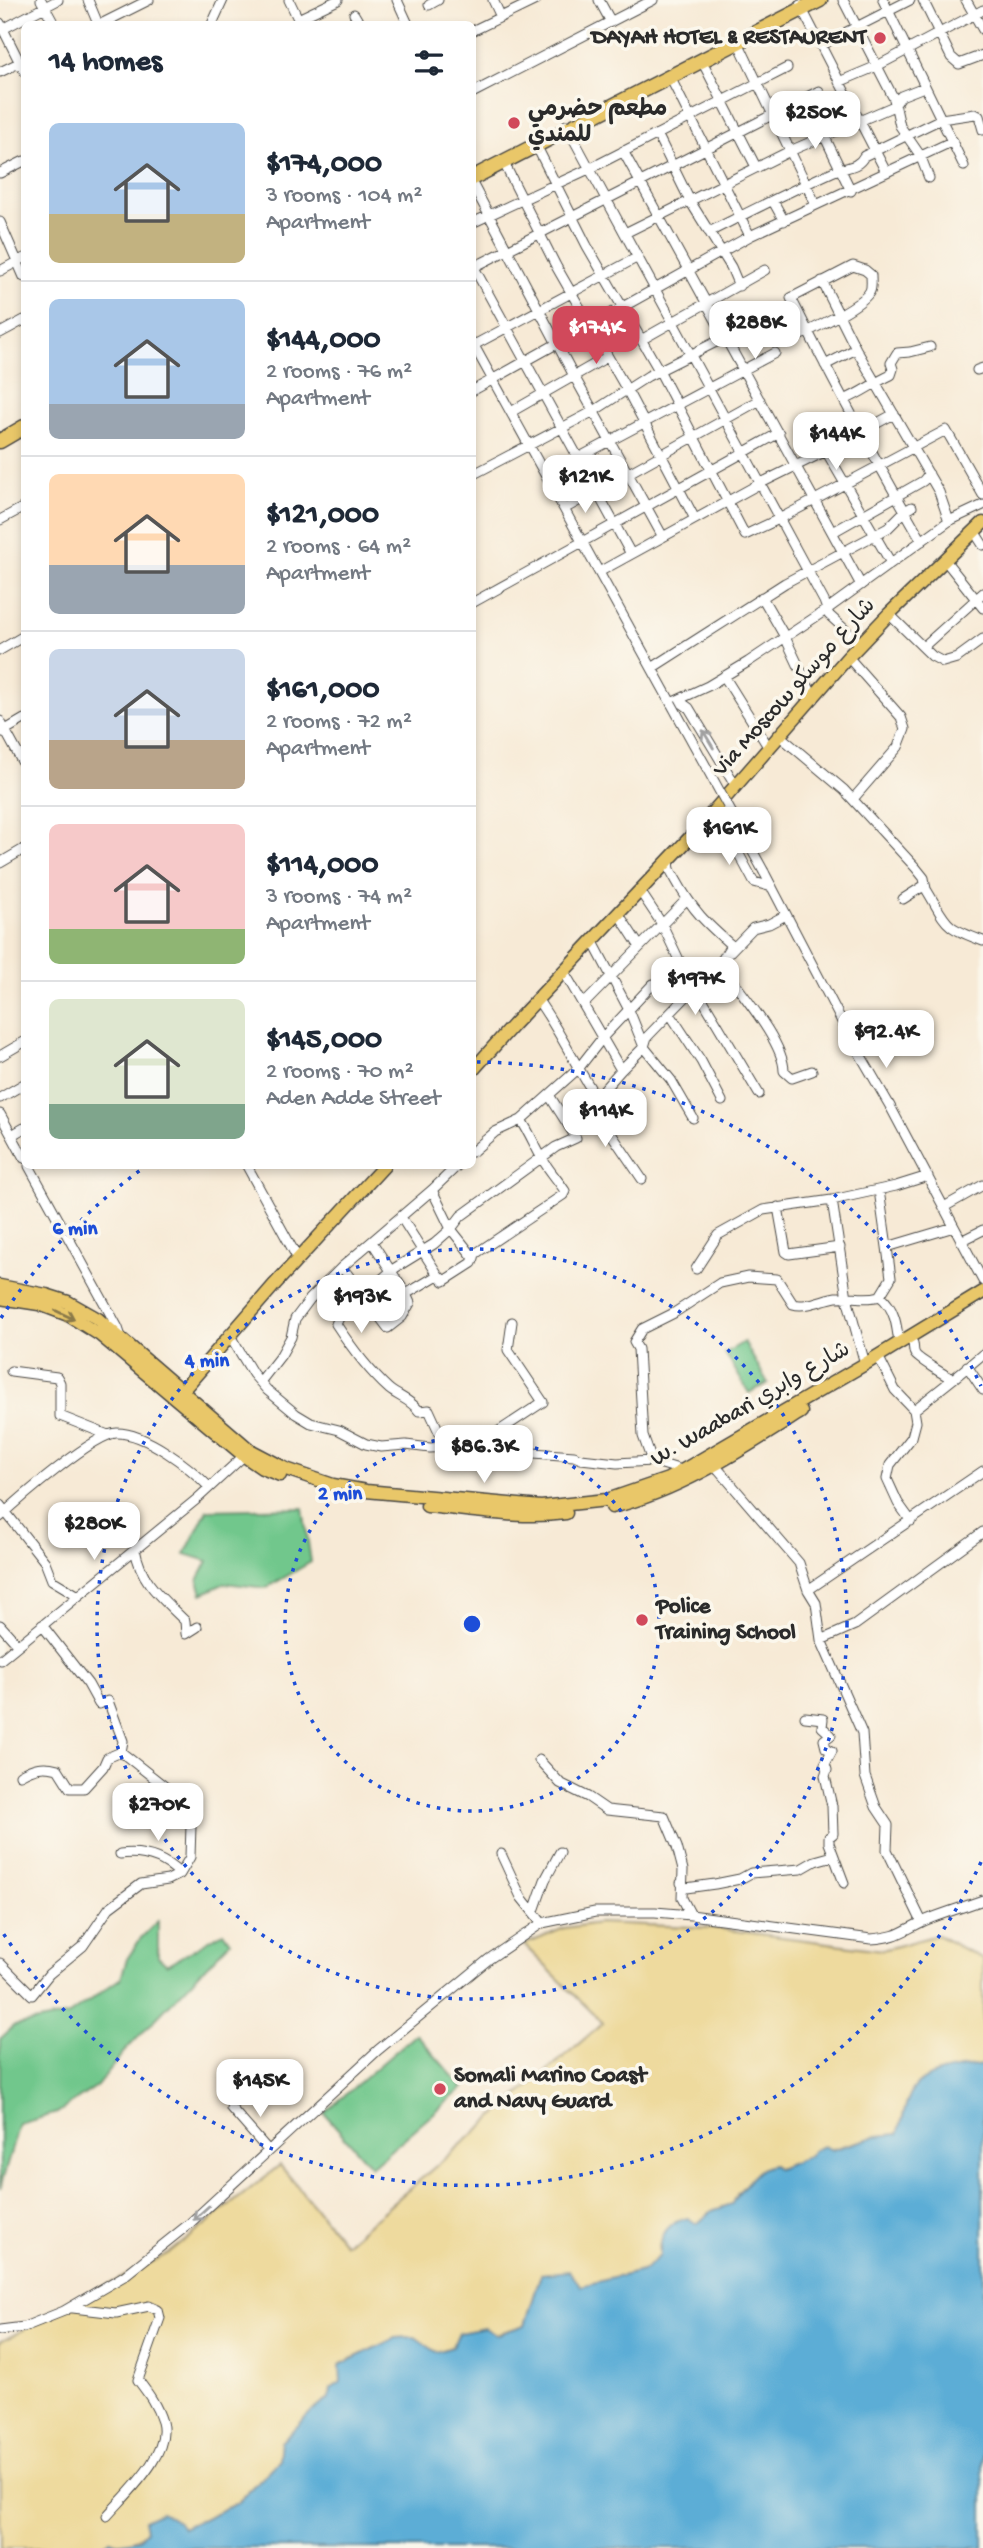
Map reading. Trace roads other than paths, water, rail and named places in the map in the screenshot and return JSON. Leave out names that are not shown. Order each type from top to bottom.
[{"type":"highway","points":[[476,168],[567,126],[802,4],[820,0]]},
{"type":"highway","points":[[640,89],[702,61],[802,4]]},
{"type":"highway","points":[[476,179],[537,147],[567,126]]},
{"type":"highway","points":[[0,441],[21,429]]},
{"type":"highway","points":[[0,451],[21,439]]},
{"type":"main road","name":"Via Moscow شارع موسكو","points":[[476,1067],[715,810],[848,657],[978,527]]},
{"type":"main road","points":[[181,1391],[381,1169]]},
{"type":"main road","name":"W. Waabari شارع وابري","points":[[0,1286],[68,1302],[111,1328],[122,1347]]},
{"type":"main road","name":"W. Waabari شارع وابري","points":[[0,1298],[39,1304],[68,1315],[122,1347],[181,1391],[247,1452],[286,1469],[333,1485],[401,1496],[541,1507],[607,1500],[654,1485],[711,1461],[983,1292]]},
{"type":"main road","points":[[122,1347],[247,1452],[262,1468],[331,1491],[418,1505],[549,1515],[611,1507],[648,1497],[983,1300]]},
{"type":"street","points":[[21,61],[2,26],[43,4],[58,0]]},
{"type":"street","points":[[88,0],[98,21]]},
{"type":"street","points":[[105,21],[149,0]]},
{"type":"street","points":[[213,21],[223,0]]},
{"type":"street","points":[[289,0],[299,21]]},
{"type":"street","points":[[301,21],[338,0]]},
{"type":"street","points":[[397,0],[407,21]]},
{"type":"street","points":[[493,0],[501,17]]},
{"type":"street","points":[[476,29],[536,0]]},
{"type":"street","points":[[599,0],[611,22]]},
{"type":"street","points":[[476,91],[653,0]]},
{"type":"street","points":[[844,0],[894,99],[900,126],[920,155],[929,178]]},
{"type":"street","points":[[883,0],[964,166]]},
{"type":"street","points":[[821,46],[910,0]]},
{"type":"street","points":[[923,0],[951,57],[959,64],[983,55]]},
{"type":"street","points":[[966,0],[978,13],[983,30]]},
{"type":"street","points":[[43,4],[52,21]]},
{"type":"street","points":[[802,4],[886,172]]},
{"type":"street","points":[[839,82],[877,66],[978,13]]},
{"type":"street","points":[[354,14],[358,21]]},
{"type":"street","points":[[738,42],[816,205]]},
{"type":"street","points":[[702,61],[756,167]]},
{"type":"street","points":[[0,72],[21,66]]},
{"type":"street","points":[[476,221],[591,168],[787,68]]},
{"type":"street","points":[[670,77],[750,236]]},
{"type":"street","points":[[625,233],[823,135],[894,106],[901,96],[924,87]]},
{"type":"street","points":[[476,265],[509,251],[819,91]]},
{"type":"street","points":[[806,98],[851,191]]},
{"type":"street","points":[[709,232],[841,168],[858,164],[864,156],[941,119],[971,113],[979,116],[983,130]]},
{"type":"street","points":[[567,126],[745,452],[826,610],[861,644]]},
{"type":"street","points":[[657,134],[690,201],[739,286]]},
{"type":"street","points":[[476,389],[750,236],[953,141]]},
{"type":"street","points":[[537,147],[572,218],[660,372],[745,535],[946,430],[983,495]]},
{"type":"street","points":[[623,151],[861,584]]},
{"type":"street","points":[[0,173],[21,162]]},
{"type":"street","points":[[504,163],[695,519]]},
{"type":"street","points":[[476,189],[574,376],[663,537]]},
{"type":"street","points":[[773,201],[783,221]]},
{"type":"street","points":[[0,222],[21,260],[0,271]]},
{"type":"street","points":[[476,343],[638,257]]},
{"type":"street","points":[[795,338],[808,331],[840,314],[865,299],[872,290],[871,275],[853,266],[791,298],[808,331],[824,365],[878,464],[896,496],[908,509],[922,541]]},
{"type":"street","points":[[641,340],[765,270]]},
{"type":"street","points":[[476,271],[631,554]]},
{"type":"street","points":[[822,281],[856,349],[939,492],[949,521]]},
{"type":"street","points":[[0,333],[21,322]]},
{"type":"street","points":[[476,473],[594,411],[648,376],[726,337]]},
{"type":"street","points":[[844,400],[891,375],[891,363],[897,353],[930,347]]},
{"type":"street","points":[[476,349],[764,872],[983,1281]]},
{"type":"street","points":[[824,365],[856,349]]},
{"type":"street","points":[[546,475],[775,353]]},
{"type":"street","points":[[511,412],[607,357]]},
{"type":"street","points":[[564,509],[760,400]]},
{"type":"street","points":[[599,572],[894,414]]},
{"type":"street","points":[[476,601],[779,433]]},
{"type":"street","points":[[827,451],[891,564]]},
{"type":"street","points":[[833,532],[923,481],[929,474]]},
{"type":"street","points":[[671,703],[724,676],[826,610],[949,521],[983,505]]},
{"type":"street","points":[[0,520],[21,509]]},
{"type":"street","points":[[652,668],[762,597],[893,525],[908,509]]},
{"type":"street","points":[[978,527],[983,545]]},
{"type":"street","points":[[944,559],[979,596],[983,608]]},
{"type":"street","points":[[923,647],[979,596]]},
{"type":"street","points":[[762,597],[785,637],[814,699]]},
{"type":"street","points":[[889,614],[943,662],[957,658],[983,639]]},
{"type":"street","points":[[0,650],[21,638]]},
{"type":"street","points":[[848,657],[901,717],[905,729],[898,747],[853,799]]},
{"type":"street","points":[[724,676],[769,748]]},
{"type":"street","points":[[671,703],[682,703],[689,708],[736,786]]},
{"type":"street","points":[[21,720],[2,728],[21,760]]},
{"type":"street","points":[[780,736],[853,799],[916,867],[948,926],[983,941]]},
{"type":"street","points":[[715,810],[754,882],[772,887]]},
{"type":"street","points":[[0,863],[21,851]]},
{"type":"street","points":[[670,859],[668,869],[686,900],[720,938],[731,945],[722,962],[723,969],[776,1046],[784,1060],[784,1071],[792,1078],[811,1071]]},
{"type":"street","points":[[903,899],[922,887],[926,889]]},
{"type":"street","points":[[640,891],[662,924],[679,960],[759,1094]]},
{"type":"street","points":[[584,1004],[686,900]]},
{"type":"street","points":[[618,914],[640,947]]},
{"type":"street","points":[[570,1128],[644,1047],[647,1037],[753,928],[769,924],[786,915]]},
{"type":"street","points":[[592,940],[629,1010],[644,1047],[671,1080],[693,1118]]},
{"type":"street","points":[[564,970],[621,1070]]},
{"type":"street","points":[[476,1149],[495,1132],[521,1120],[578,1069],[603,1037],[653,984]]},
{"type":"street","points":[[537,999],[554,1022],[594,1100],[642,1179]]},
{"type":"street","points":[[670,1014],[701,1061],[722,1101]]},
{"type":"street","points":[[0,1056],[21,1044]]},
{"type":"street","points":[[0,1098],[21,1086]]},
{"type":"street","points":[[446,1447],[429,1410],[419,1411],[414,1404],[387,1387],[354,1351],[336,1324],[343,1311],[395,1268],[451,1229],[461,1216],[541,1157],[576,1138],[549,1095]]},
{"type":"street","points":[[0,1114],[21,1152]]},
{"type":"street","points":[[401,1217],[444,1281],[472,1263],[475,1254],[563,1195],[565,1191],[559,1179],[553,1175],[541,1157],[536,1143],[521,1120]]},
{"type":"street","points":[[12,1135],[21,1130]]},
{"type":"street","points":[[31,1169],[118,1328],[122,1347]]},
{"type":"street","points":[[249,1169],[298,1259]]},
{"type":"street","points":[[260,1382],[281,1355],[291,1337],[295,1319],[304,1306],[342,1268],[454,1169]]},
{"type":"street","points":[[696,1269],[716,1237],[763,1210],[832,1200],[928,1176]]},
{"type":"street","points":[[944,1207],[983,1185]]},
{"type":"street","points":[[432,1190],[451,1229],[474,1258]]},
{"type":"street","points":[[652,1461],[643,1436],[638,1349],[634,1342],[642,1329],[674,1313],[720,1283],[739,1278],[777,1279],[793,1304],[799,1306],[839,1297],[867,1300],[880,1296],[891,1278],[879,1190]]},
{"type":"street","points":[[832,1200],[847,1298],[854,1331],[866,1364]]},
{"type":"street","points":[[778,1207],[786,1252],[789,1254],[841,1247]]},
{"type":"street","points":[[887,1247],[954,1227]]},
{"type":"street","points":[[961,1241],[983,1230]]},
{"type":"street","points":[[342,1268],[388,1328],[406,1312],[410,1303],[372,1242]]},
{"type":"street","points":[[405,1294],[439,1275]]},
{"type":"street","points":[[880,1296],[895,1315],[900,1344]]},
{"type":"street","points":[[229,1335],[260,1382],[296,1414],[311,1423],[339,1430],[366,1444],[381,1447],[489,1446],[493,1435],[543,1402],[508,1350],[512,1322]]},
{"type":"street","points":[[913,1343],[915,1355],[922,1362],[953,1379]]},
{"type":"street","points":[[914,1410],[983,1354]]},
{"type":"street","points":[[881,1362],[895,1390],[914,1410],[916,1422],[912,1437],[890,1465],[887,1479],[898,1503],[911,1521]]},
{"type":"street","points":[[967,1366],[983,1390]]},
{"type":"street","points":[[11,1371],[57,1377],[60,1383],[60,1416],[108,1434],[125,1434],[155,1446],[197,1474],[209,1487]]},
{"type":"street","points":[[77,1595],[52,1580],[45,1562],[2,1511],[108,1434]]},
{"type":"street","points":[[482,1445],[492,1450],[574,1456],[592,1461],[652,1461],[685,1471]]},
{"type":"street","points":[[0,1660],[209,1487],[247,1452]]},
{"type":"street","points":[[711,1461],[800,1563],[808,1590],[816,1603],[821,1640],[862,1733],[865,1776],[876,1807],[888,1825],[887,1850],[922,1922]]},
{"type":"street","points":[[808,1590],[983,1471]]},
{"type":"street","points":[[821,1640],[855,1625],[983,1532]]},
{"type":"street","points":[[135,1549],[138,1567],[150,1588],[185,1621],[186,1634],[197,1628]]},
{"type":"street","points":[[0,1625],[18,1644]]},
{"type":"street","points":[[42,1625],[89,1684],[99,1704],[108,1701],[122,1741],[121,1752]]},
{"type":"street","points":[[805,1717],[823,1719],[822,1727],[831,1735],[824,1740],[826,1748],[832,1751],[825,1764],[832,1806],[833,1834],[829,1837],[833,1856],[845,1883]]},
{"type":"street","points":[[20,1775],[33,1768],[50,1767],[58,1769],[71,1788],[85,1788],[107,1758],[121,1752]]},
{"type":"street","points":[[0,1963],[33,1995],[49,1974],[83,1946],[109,1908],[141,1884],[168,1880],[180,1874],[190,1857],[191,1825],[183,1808],[173,1793],[121,1752]]},
{"type":"street","points":[[539,1760],[560,1783],[607,1810],[664,1816],[683,1870],[682,1898],[691,1914]]},
{"type":"street","points":[[120,1854],[134,1852],[151,1856],[168,1862],[180,1874]]},
{"type":"street","points":[[534,1911],[545,1880],[560,1852]]},
{"type":"street","points":[[501,1854],[521,1897],[541,1923]]},
{"type":"street","points":[[681,1883],[686,1888],[706,1886],[740,1879],[751,1873],[801,1869],[815,1861],[833,1856]]},
{"type":"street","points":[[64,2311],[124,2276],[189,2224],[267,2149],[378,2050],[489,1959],[541,1923],[595,1912],[691,1914],[871,1939],[893,1937],[908,1932],[922,1922],[983,1900]]},
{"type":"street","points":[[232,2108],[267,2149]]},
{"type":"street","points":[[0,2330],[24,2327],[77,2307],[116,2313],[149,2306],[158,2310],[160,2318],[138,2380],[155,2402],[163,2425],[159,2455],[107,2516]]},
{"type":"water","points":[[983,2065],[983,2548],[98,2548],[110,2540],[117,2543],[139,2539],[146,2530],[144,2520],[161,2512],[183,2528],[238,2503],[279,2461],[281,2442],[330,2398],[331,2389],[341,2382],[340,2365],[395,2338],[415,2337],[436,2352],[453,2347],[459,2333],[485,2328],[496,2335],[525,2325],[541,2274],[569,2271],[581,2286],[642,2271],[660,2256],[663,2236],[670,2227],[688,2218],[697,2224],[712,2211],[732,2204],[745,2185],[761,2169],[773,2165],[778,2169],[809,2156],[812,2151],[823,2146],[832,2150],[877,2136],[898,2134],[912,2091],[925,2078],[944,2071]]},
{"type":"place","name":"DAYAH HOTEL & RESTAURENT","points":[[880,38]]},
{"type":"place","name":"مطعم حضرمي للمندي","points":[[514,123]]},
{"type":"place","name":"Police Training School","points":[[642,1620]]},
{"type":"place","name":"Somali Marino Coast and Navy Guard","points":[[440,2089]]}]
